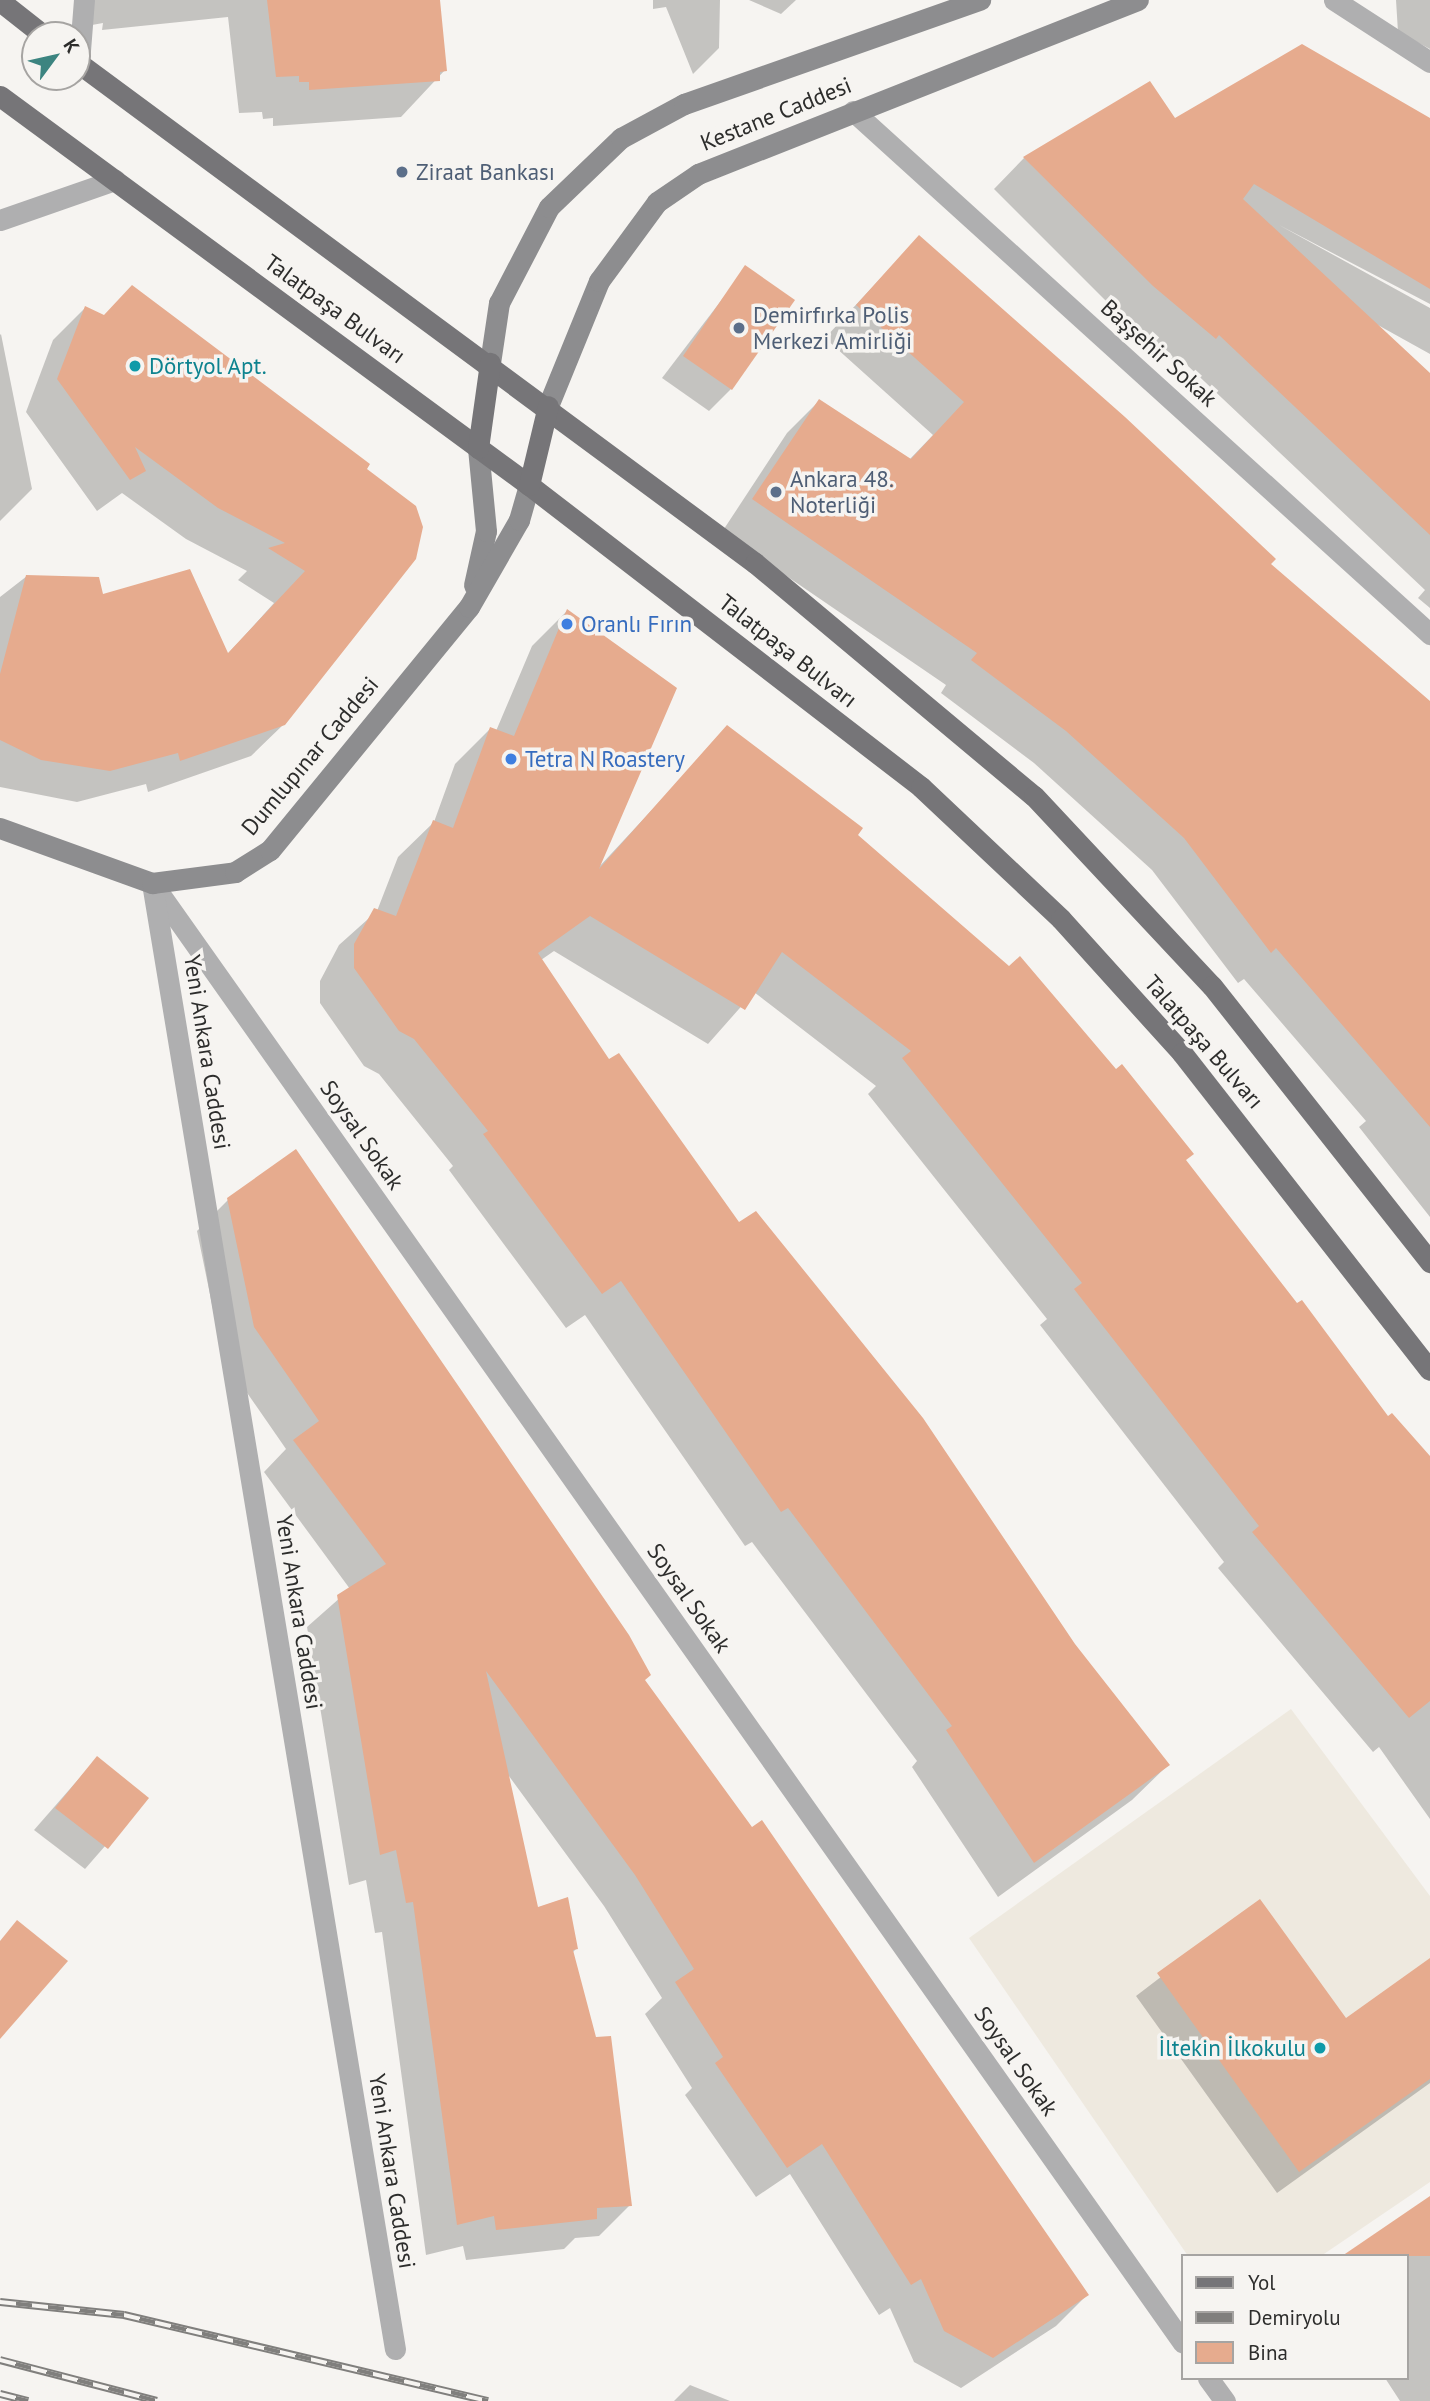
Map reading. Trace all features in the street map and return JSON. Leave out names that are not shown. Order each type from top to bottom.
[{"type":"main road","name":"Kestane Caddesi","points":[[490,363],[499,303],[550,206],[621,138],[684,104],[980,0]]},
{"type":"main road","name":"Kestane Caddesi","points":[[548,405],[599,281],[657,202],[698,174],[1138,0]]},
{"type":"main road","points":[[0,1],[25,21]]},
{"type":"main road","name":"Talatpaşa Bulvarı","points":[[91,71],[548,405],[755,563],[1034,796],[1114,874],[1212,986],[1430,1262]]},
{"type":"main road","name":"Talatpaşa Bulvarı","points":[[0,96],[529,485],[921,787],[1061,919],[1292,1186],[1430,1370]]},
{"type":"main road","points":[[478,448],[490,363]]},
{"type":"main road","points":[[529,485],[548,405]]},
{"type":"main road","name":"Dumlupınar Caddesi","points":[[469,607],[486,531],[478,448]]},
{"type":"main road","name":"Dumlupınar Caddesi","points":[[0,828],[152,883],[235,872],[270,850],[469,607],[519,520],[529,485]]},
{"type":"street","points":[[82,21],[84,0]]},
{"type":"street","points":[[1334,0],[1430,62]]},
{"type":"street","name":"Başşehir Sokak","points":[[853,111],[1430,634]]},
{"type":"street","points":[[0,220],[115,180]]},
{"type":"street","name":"Soysal Sokak","points":[[152,883],[1182,2342]]},
{"type":"street","name":"Yeni Ankara Caddesi","points":[[152,883],[395,2349]]},
{"type":"street","points":[[1210,2380],[1225,2401]]},
{"type":"shaded area","points":[[1291,1709],[1430,1896],[1430,2182],[1324,2254],[1187,2254],[969,1938]]},
{"type":"building","points":[[267,0],[440,0],[447,71],[440,72],[440,81],[309,90],[309,82],[299,82],[299,76],[276,77]]},
{"type":"building","points":[[1302,44],[1430,118],[1430,289],[1254,184],[1243,199],[1430,373],[1430,535],[1219,335],[1216,339],[1153,286],[1023,157],[1150,81],[1175,118]]},
{"type":"building","points":[[919,235],[1125,417],[1276,559],[1271,564],[1430,701],[1430,1127],[1276,948],[1271,953],[1184,838],[1066,731],[971,660],[977,653],[752,499],[819,399],[911,459],[964,402],[856,305]]},
{"type":"building","name":"Demirfırka Polis Merkezi Amirliği","points":[[745,265],[795,300],[732,390],[683,356]]},
{"type":"building","points":[[132,285],[370,464],[367,469],[416,506],[423,527],[416,559],[285,725],[180,761],[178,753],[110,771],[41,760],[0,740],[0,674],[26,575],[99,577],[103,594],[190,569],[228,653],[305,571],[268,548],[285,543],[218,508],[135,447],[146,471],[130,480],[57,379],[85,306],[104,315]]},
{"type":"building","points":[[567,609],[677,688],[599,869],[727,725],[863,828],[858,835],[1009,966],[1020,956],[1116,1069],[1122,1064],[1194,1154],[1186,1160],[1297,1303],[1302,1300],[1388,1416],[1392,1413],[1430,1456],[1430,1701],[1409,1718],[1252,1532],[1259,1526],[1074,1289],[1082,1283],[902,1058],[911,1051],[782,952],[745,1010],[590,916],[538,953],[609,1059],[619,1053],[739,1222],[756,1211],[923,1418],[1075,1644],[1170,1765],[1034,1863],[946,1730],[952,1726],[788,1508],[781,1512],[621,1281],[602,1294],[483,1134],[488,1131],[414,1039],[399,1031],[354,968],[354,944],[374,908],[396,916],[433,820],[453,828],[490,727],[514,736]]},
{"type":"building","points":[[296,1149],[629,1635],[651,1675],[645,1680],[752,1827],[762,1820],[1089,2295],[993,2358],[944,2331],[921,2279],[911,2285],[822,2144],[787,2168],[715,2063],[723,2057],[675,1982],[694,1969],[635,1875],[486,1671],[538,1907],[568,1897],[578,1949],[573,1950],[596,2037],[611,2036],[632,2206],[597,2208],[597,2219],[496,2230],[494,2216],[457,2225],[413,1902],[406,1903],[396,1850],[380,1855],[337,1595],[386,1564],[293,1440],[319,1421],[254,1327],[227,1198]]},
{"type":"building","points":[[97,1756],[149,1798],[108,1849],[55,1808]]},
{"type":"building","name":"İltekin İlkokulu","points":[[1260,1899],[1346,2018],[1430,1958],[1430,2079],[1299,2172],[1157,1973]]},
{"type":"building","points":[[17,1920],[68,1961],[0,2039],[0,1941]]},
{"type":"building","points":[[1430,2196],[1430,2256],[1345,2254]]},
{"type":"railway","points":[[0,2302],[124,2315],[488,2401]]},
{"type":"railway","points":[[0,2360],[157,2401]]},
{"type":"railway","points":[[0,2394],[28,2401]]},
{"type":"place","name":"Ziraat Bankası","points":[[402,172]]},
{"type":"place","name":"Demirfırka Polis Merkezi Amirliği","points":[[739,328]]},
{"type":"place","name":"Dörtyol Apt.","points":[[135,366]]},
{"type":"place","name":"Ankara 48. Noterliği","points":[[776,492]]},
{"type":"place","name":"Oranlı Fırın","points":[[567,624]]},
{"type":"place","name":"Tetra N Roastery","points":[[511,759]]},
{"type":"place","name":"İltekin İlkokulu","points":[[1320,2048]]}]
